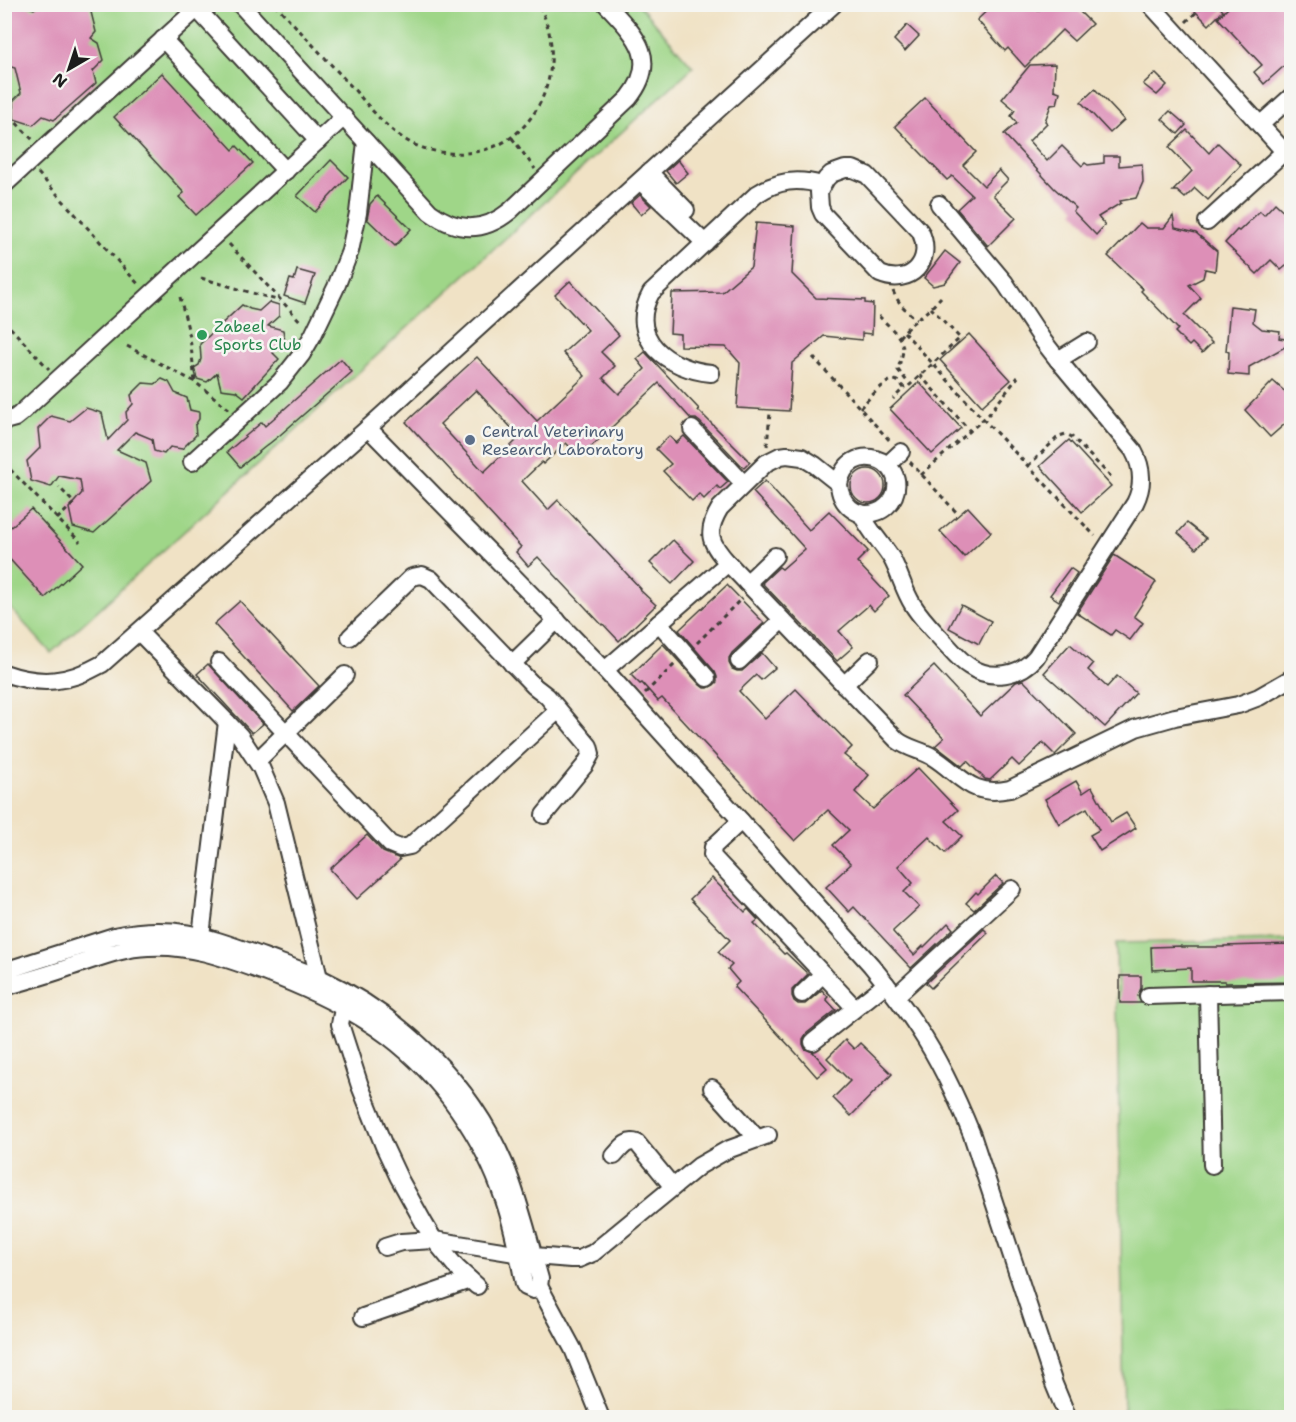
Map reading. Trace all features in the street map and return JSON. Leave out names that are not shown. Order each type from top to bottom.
[{"type":"street","points":[[240,4],[430,212],[452,225],[464,227],[489,225],[500,219],[636,89],[643,69],[641,47],[636,37],[606,4]]},
{"type":"street","points":[[4,673],[36,681],[53,681],[70,678],[102,664],[368,428],[834,4]]},
{"type":"street","points":[[1150,4],[1288,156],[1207,222]]},
{"type":"street","points":[[4,185],[199,7],[318,141]]},
{"type":"street","points":[[164,39],[286,171]]},
{"type":"street","points":[[1260,125],[1292,96]]},
{"type":"street","points":[[4,421],[20,414],[344,117]]},
{"type":"street","points":[[192,462],[280,382],[302,354],[313,335],[350,251],[358,213],[366,142]]},
{"type":"street","points":[[853,169],[867,175],[920,231],[925,246],[922,262],[911,274],[895,278],[880,274],[823,214],[818,200],[821,185],[831,174],[838,171],[853,169]]},
{"type":"street","points":[[645,177],[708,239]]},
{"type":"street","points":[[711,374],[674,364],[663,356],[649,339],[643,321],[646,302],[651,293],[757,194],[783,182],[802,181],[821,185]]},
{"type":"street","points":[[861,513],[870,531],[890,556],[913,605],[923,619],[963,662],[972,668],[1002,675],[1021,669],[1036,657],[1135,504],[1142,486],[1141,467],[1133,450],[1058,360],[1005,283],[939,204]]},
{"type":"street","points":[[1058,360],[1088,342]]},
{"type":"street","points":[[368,428],[605,670],[863,956],[919,1028],[957,1098],[972,1135],[1054,1384],[1068,1418]]},
{"type":"street","points":[[692,429],[744,484]]},
{"type":"street","points":[[887,465],[901,452]]},
{"type":"street","points":[[839,484],[802,457],[780,456],[766,463],[720,508],[712,525],[712,542],[728,563],[897,740],[909,748],[930,756],[974,787],[992,791],[1010,789],[1136,728],[1175,717],[1238,705],[1259,697],[1292,678]]},
{"type":"street","points":[[865,457],[880,460],[887,465],[895,479],[896,487],[894,495],[885,508],[870,514],[854,511],[847,506],[839,492],[840,476],[844,468],[857,459],[865,457]]},
{"type":"street","points":[[747,583],[776,556]]},
{"type":"street","points":[[605,670],[728,563]]},
{"type":"street","points":[[350,637],[412,578],[422,575],[431,579],[512,664],[547,696],[589,746],[591,754],[585,765],[544,815]]},
{"type":"street","points":[[512,664],[557,620]]},
{"type":"street","points":[[739,661],[782,620]]},
{"type":"street","points":[[659,624],[707,678]]},
{"type":"street","points":[[139,632],[240,736],[257,761],[276,803],[324,998]]},
{"type":"street","points":[[844,685],[870,660]]},
{"type":"street","points":[[219,662],[394,847],[411,846],[553,716]]},
{"type":"street","points":[[257,761],[345,675]]},
{"type":"street","points":[[534,686],[540,701],[583,749],[585,765]]},
{"type":"street","points":[[200,943],[227,722]]},
{"type":"street","points":[[741,820],[712,848],[712,855],[855,1008]]},
{"type":"street","points":[[813,1042],[855,1008],[891,990],[1012,889]]},
{"type":"street","points":[[4,987],[67,968],[167,931],[320,978],[365,1003],[400,1027],[441,1067],[459,1089],[476,1112],[504,1163],[514,1190],[525,1254],[526,1287],[533,1290],[540,1286],[573,1349],[601,1418]]},
{"type":"street","points":[[4,971],[114,936],[149,939]]},
{"type":"street","points":[[200,943],[225,958],[324,998],[388,1036],[408,1052],[432,1077],[459,1112],[481,1148],[496,1179],[525,1254]]},
{"type":"street","points":[[802,994],[823,974]]},
{"type":"street","points":[[1148,996],[1292,992]]},
{"type":"street","points":[[1208,994],[1212,1166]]},
{"type":"street","points":[[343,1008],[340,1019],[342,1029],[360,1086],[399,1178],[434,1240],[473,1283],[363,1317]]},
{"type":"street","points":[[385,1246],[409,1241],[434,1240],[525,1254],[571,1259],[586,1257],[686,1176],[713,1158],[763,1136],[712,1088]]},
{"type":"street","points":[[614,1156],[627,1142],[634,1141],[673,1187]]},
{"type":"path","points":[[275,4],[390,129],[402,138],[429,150],[457,153],[486,149],[512,138],[537,109],[550,73],[552,47],[546,21],[538,4]]},
{"type":"path","points":[[1175,32],[1204,4]]},
{"type":"path","points":[[4,110],[43,150]]},
{"type":"path","points":[[512,138],[543,180]]},
{"type":"path","points":[[29,163],[149,296]]},
{"type":"path","points":[[219,232],[313,335]]},
{"type":"path","points":[[888,277],[901,305],[916,319]]},
{"type":"path","points":[[201,278],[282,301]]},
{"type":"path","points":[[180,297],[190,337],[195,382]]},
{"type":"path","points":[[899,337],[941,297]]},
{"type":"path","points":[[879,316],[899,337],[903,348],[899,373],[910,385],[960,338],[931,308]]},
{"type":"path","points":[[4,321],[58,379]]},
{"type":"path","points":[[904,332],[983,419],[1107,548]]},
{"type":"path","points":[[127,346],[195,382],[241,418]]},
{"type":"path","points":[[813,357],[957,513]]},
{"type":"path","points":[[920,375],[970,431]]},
{"type":"path","points":[[921,475],[994,408],[1018,377]]},
{"type":"path","points":[[860,408],[890,380],[898,381],[904,388],[892,399]]},
{"type":"path","points":[[766,463],[770,413]]},
{"type":"path","points":[[1028,466],[1059,436],[1066,434],[1072,437],[1113,479]]},
{"type":"path","points":[[4,463],[80,542]]},
{"type":"path","points":[[57,519],[74,503],[59,487]]},
{"type":"green space","name":"Zabeel Sports Club","points":[[5,5],[639,5],[693,67],[51,653],[5,602]]},
{"type":"green space","points":[[1291,940],[1291,1417],[1124,1417],[1116,943]]},
{"type":"building","points":[[4,4],[21,4],[34,9],[39,4],[89,4],[96,32],[91,38],[99,43],[104,60],[93,71],[96,83],[54,120],[43,116],[33,125],[14,119],[13,101],[21,93],[15,68],[4,65]]},
{"type":"building","points":[[994,4],[1032,4],[1038,11],[1045,4],[1072,4],[1092,24],[1074,41],[1062,30],[1025,67],[1008,48],[1005,51],[977,20]]},
{"type":"building","points":[[1188,4],[1217,4],[1223,11],[1209,25]]},
{"type":"building","points":[[1232,4],[1281,4],[1289,12],[1288,20],[1292,24],[1292,59],[1264,84],[1254,72],[1262,65],[1218,18]]},
{"type":"building","points":[[907,25],[919,36],[905,51],[894,40]]},
{"type":"building","points":[[1055,64],[1054,90],[1060,92],[1057,104],[1051,105],[1045,121],[1047,123],[1029,141],[1047,161],[1062,146],[1082,166],[1085,163],[1088,165],[1104,163],[1104,156],[1119,156],[1119,166],[1142,164],[1143,182],[1136,198],[1120,201],[1121,203],[1098,217],[1105,225],[1096,235],[1073,211],[1076,208],[1054,188],[1004,134],[1017,123],[1011,116],[1015,110],[1002,99],[1030,65]]},
{"type":"building","points":[[162,73],[233,150],[237,146],[253,163],[196,215],[179,197],[184,193],[114,117]]},
{"type":"building","points":[[1155,73],[1167,85],[1157,95],[1143,84]]},
{"type":"building","points":[[1095,89],[1124,120],[1110,133],[1081,102]]},
{"type":"building","points":[[925,98],[976,152],[963,165],[984,186],[999,170],[1008,180],[993,195],[1016,218],[988,246],[957,209],[972,195],[952,176],[947,180],[895,126]]},
{"type":"building","points":[[1170,111],[1186,125],[1178,134],[1162,119]]},
{"type":"building","points":[[1187,130],[1209,153],[1218,143],[1241,165],[1208,200],[1195,188],[1185,198],[1177,191],[1173,191],[1192,171],[1169,147]]},
{"type":"building","points":[[331,160],[348,177],[315,212],[297,196]]},
{"type":"building","points":[[678,160],[688,173],[676,183],[666,171]]},
{"type":"building","points":[[640,195],[651,206],[641,215],[631,203]]},
{"type":"building","points":[[377,196],[411,229],[395,246],[367,219],[370,204]]},
{"type":"building","points":[[1275,203],[1292,219],[1292,261],[1281,270],[1271,260],[1257,274],[1225,243],[1260,211],[1264,215]]},
{"type":"building","points":[[1173,216],[1175,228],[1196,233],[1217,251],[1215,271],[1205,269],[1203,278],[1189,285],[1201,298],[1184,315],[1212,343],[1202,353],[1192,343],[1189,346],[1175,332],[1178,329],[1141,291],[1143,289],[1108,256],[1140,223],[1146,228],[1164,228]]},
{"type":"building","points":[[756,223],[795,226],[792,274],[816,298],[865,300],[865,303],[873,304],[872,334],[862,333],[862,340],[824,336],[792,363],[789,411],[737,408],[740,363],[726,347],[680,346],[680,334],[670,333],[672,293],[722,292],[751,267]]},
{"type":"building","points":[[945,251],[960,263],[945,283],[933,286],[924,278]]},
{"type":"building","points":[[297,270],[315,275],[305,303],[284,296],[290,279],[294,280]]},
{"type":"building","points":[[570,281],[619,335],[601,352],[615,366],[603,378],[619,394],[645,369],[637,359],[645,352],[750,462],[744,468],[700,422],[691,419],[659,383],[580,457],[566,443],[522,481],[548,510],[558,500],[656,605],[619,641],[538,557],[528,566],[516,552],[521,547],[406,422],[477,357],[537,421],[585,376],[563,353],[588,330],[555,295]],"holes":[[[476,390],[520,437],[484,472],[440,424]]]},
{"type":"building","points":[[269,302],[279,305],[279,316],[268,326],[283,330],[285,341],[273,353],[279,359],[244,397],[236,391],[221,389],[217,373],[207,382],[197,379],[194,368],[199,365],[201,359],[200,344],[242,305],[259,311]]},
{"type":"building","points":[[1230,306],[1255,309],[1253,322],[1262,329],[1280,331],[1279,338],[1292,340],[1292,343],[1249,367],[1249,376],[1228,374],[1229,352],[1226,351]]},
{"type":"building","points":[[969,334],[1011,380],[982,406],[940,360]]},
{"type":"building","points":[[341,359],[352,372],[240,467],[227,452],[262,422],[265,426]]},
{"type":"building","points":[[162,379],[169,382],[175,393],[187,398],[190,410],[199,412],[199,419],[195,425],[196,435],[182,449],[170,447],[164,454],[154,451],[152,439],[135,432],[117,450],[146,463],[151,481],[94,533],[73,527],[69,508],[82,493],[80,480],[59,476],[51,487],[31,481],[27,461],[40,448],[38,429],[51,416],[70,421],[86,408],[102,413],[108,440],[127,420],[126,412],[133,404],[131,395],[143,383],[155,384]]},
{"type":"building","points":[[1273,381],[1291,397],[1287,422],[1270,437],[1245,410]]},
{"type":"building","points":[[919,382],[961,428],[932,454],[890,409]]},
{"type":"building","points":[[669,436],[676,443],[684,436],[728,482],[720,489],[717,486],[704,499],[699,494],[692,501],[663,471],[671,464],[656,449]]},
{"type":"building","points":[[1069,440],[1111,486],[1082,512],[1040,466]]},
{"type":"building","points":[[868,469],[880,474],[885,486],[880,498],[868,503],[856,498],[851,486],[856,474]]},
{"type":"building","points":[[765,481],[809,530],[829,511],[868,551],[857,562],[889,596],[874,611],[869,605],[839,631],[853,647],[837,661],[762,583],[779,567],[782,569],[805,549],[753,492]]},
{"type":"building","points":[[968,507],[991,532],[964,557],[940,531]]},
{"type":"building","points":[[31,509],[82,564],[45,598],[4,553],[4,533]]},
{"type":"building","points":[[1187,523],[1206,538],[1196,549],[1178,533]]},
{"type":"building","points":[[673,540],[694,561],[672,584],[650,563]]},
{"type":"building","points":[[1114,555],[1156,582],[1134,616],[1143,623],[1130,640],[1115,630],[1111,635],[1077,613]]},
{"type":"building","points":[[1070,568],[1077,573],[1059,601],[1050,595]]},
{"type":"building","points":[[727,585],[764,623],[732,653],[729,663],[732,669],[742,671],[762,653],[775,668],[761,680],[756,675],[739,691],[765,719],[796,689],[852,747],[844,755],[869,775],[855,792],[873,809],[918,768],[958,810],[946,821],[962,836],[945,853],[929,837],[898,866],[913,883],[904,892],[919,907],[893,932],[914,955],[948,923],[953,929],[911,968],[854,907],[849,912],[826,887],[851,864],[833,845],[849,830],[828,810],[795,841],[662,698],[658,701],[642,683],[640,684],[631,675],[663,644],[700,685],[708,688],[714,685],[717,682],[715,672],[679,630]]},
{"type":"building","points":[[240,601],[319,686],[293,711],[214,624]]},
{"type":"building","points":[[961,605],[991,621],[979,644],[949,628]]},
{"type":"building","points":[[1070,644],[1093,664],[1088,670],[1107,687],[1117,676],[1136,693],[1105,727],[1044,673]]},
{"type":"building","points":[[208,664],[263,724],[252,733],[197,674]]},
{"type":"building","points":[[934,666],[980,716],[1016,682],[1023,680],[1076,734],[1055,755],[1043,743],[1019,766],[1012,759],[990,780],[985,779],[967,761],[962,766],[935,746],[944,738],[903,695]]},
{"type":"building","points":[[1076,781],[1083,793],[1092,787],[1111,822],[1126,813],[1136,828],[1100,851],[1090,835],[1099,830],[1087,808],[1059,824],[1045,799]]},
{"type":"building","points":[[367,835],[383,852],[400,860],[357,899],[330,869]]},
{"type":"building","points":[[996,876],[1003,883],[974,910],[966,903]]},
{"type":"building","points":[[712,878],[745,912],[748,909],[758,920],[754,923],[784,954],[786,953],[808,974],[792,990],[794,1001],[798,1004],[805,1004],[822,990],[828,997],[826,999],[836,1010],[803,1039],[805,1049],[813,1052],[827,1068],[817,1077],[734,987],[739,982],[728,969],[732,965],[718,952],[730,940],[690,899]]},
{"type":"building","points":[[984,929],[988,933],[931,988],[926,983]]},
{"type":"building","points":[[1292,944],[1292,982],[1191,981],[1191,968],[1152,970],[1151,947]]},
{"type":"building","points":[[1120,976],[1141,976],[1138,996],[1141,1003],[1120,1003]]},
{"type":"building","points":[[845,1040],[854,1049],[860,1043],[892,1074],[851,1116],[833,1098],[850,1081],[827,1058]]},
{"type":"place","name":"Zabeel Sports Club","points":[[202,335]]},
{"type":"place","name":"Central Veterinary Research Laboratory","points":[[470,440]]}]
